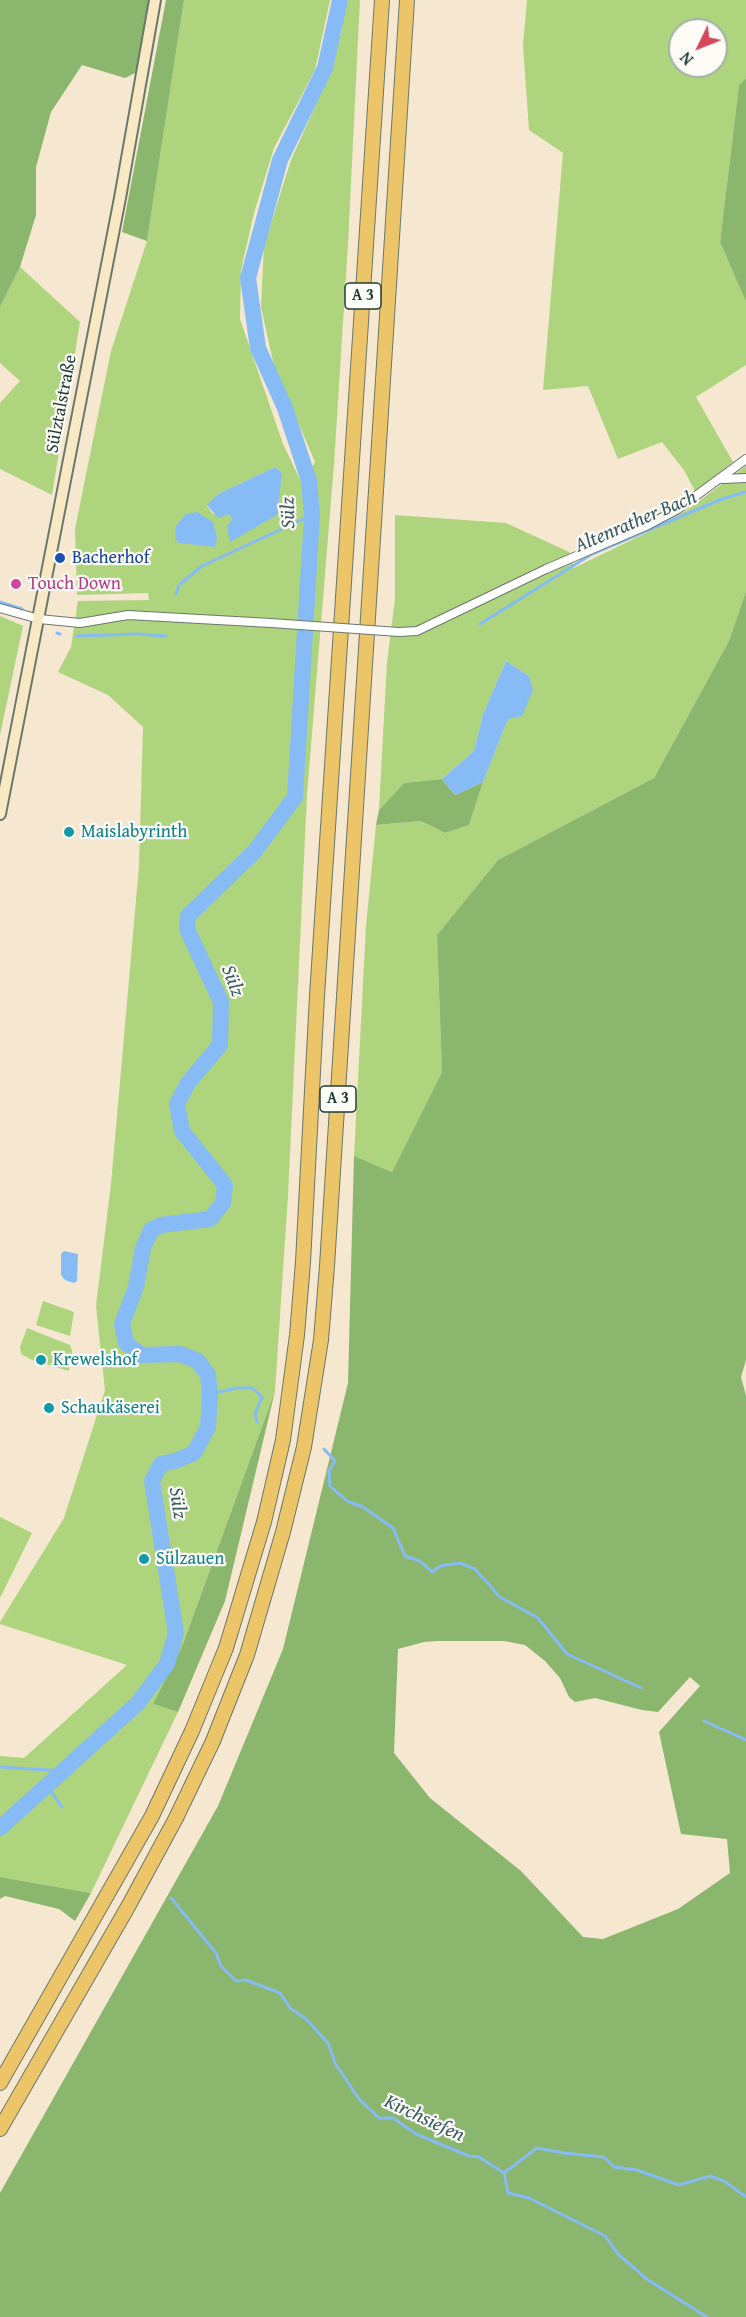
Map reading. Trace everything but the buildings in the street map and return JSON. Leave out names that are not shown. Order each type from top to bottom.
[{"type":"highway","name":"A 3","points":[[0,2083],[152,1816],[192,1731],[226,1648],[264,1521],[283,1440],[297,1335],[303,1262],[317,996],[382,0]]},
{"type":"highway","name":"A 3","points":[[0,2129],[129,1905],[176,1818],[213,1742],[247,1655],[283,1532],[304,1447],[321,1340],[327,1266],[407,0]]},
{"type":"main road","name":"Sülztalstraße","points":[[0,814],[120,198],[155,0]]},
{"type":"street","points":[[0,608],[39,619],[80,623],[128,615],[399,632],[417,631],[668,514],[722,479],[746,459]]},
{"type":"street","points":[[722,479],[746,477]]},
{"type":"green space","points":[[0,0],[149,0],[137,72],[125,78],[82,65],[51,112],[36,167],[36,215],[20,267],[0,307]]},
{"type":"green space","points":[[166,0],[184,0],[147,241],[122,232]]},
{"type":"green space","points":[[184,0],[330,0],[315,70],[274,148],[254,213],[241,270],[240,319],[283,444],[302,484],[315,462],[274,366],[261,307],[264,246],[291,160],[327,80],[341,34],[346,0],[360,0],[334,464],[307,795],[288,1195],[275,1391],[183,1644],[153,1704],[178,1712],[91,1893],[0,1877],[0,1756],[24,1758],[127,1665],[0,1624],[0,1622],[64,1518],[105,1390],[96,1306],[111,1184],[139,866],[143,727],[108,695],[58,672],[71,647],[78,601],[149,600],[148,593],[77,595],[75,529],[111,351],[147,241]],"holes":[[[275,467],[282,473],[232,520],[229,514],[213,514],[207,506],[220,493]]]},
{"type":"green space","points":[[527,0],[746,0],[746,78],[739,85],[720,242],[746,302],[746,365],[696,397],[733,462],[696,493],[684,470],[662,442],[618,459],[588,386],[543,390],[563,153],[529,130],[523,45]]},
{"type":"green space","points":[[746,78],[746,302],[720,242],[739,85]]},
{"type":"green space","points":[[20,267],[80,322],[52,495],[0,469],[0,403],[20,381],[0,363],[0,307]]},
{"type":"green space","points":[[746,466],[746,591],[729,641],[654,778],[498,860],[437,935],[442,1072],[392,1172],[354,1156],[366,926],[376,825],[421,821],[445,833],[469,825],[508,719],[529,676],[506,661],[483,714],[474,751],[442,779],[404,783],[379,810],[387,662],[395,599],[395,515],[506,523],[569,552],[574,568],[648,532],[690,508]]},
{"type":"green space","points":[[746,591],[746,1360],[741,1377],[746,1396],[746,2317],[0,2317],[0,2193],[218,1806],[283,1649],[348,1383],[354,1156],[392,1172],[442,1072],[437,935],[498,860],[654,778],[729,641]],"holes":[[[437,1641],[504,1641],[525,1645],[545,1661],[560,1678],[569,1697],[575,1702],[595,1698],[658,1712],[690,1677],[700,1686],[659,1732],[681,1834],[727,1839],[730,1873],[678,1909],[603,1939],[583,1937],[521,1871],[430,1798],[394,1753],[398,1649]]]},
{"type":"green space","points":[[0,616],[23,626],[0,735]]},
{"type":"green space","points":[[442,779],[455,795],[483,782],[469,825],[445,833],[421,821],[376,825],[379,810],[404,783]]},
{"type":"green space","points":[[43,1301],[74,1312],[70,1336],[36,1325]]},
{"type":"green space","points":[[27,1328],[70,1345],[72,1351],[69,1371],[32,1360],[21,1354],[20,1347]]},
{"type":"green space","points":[[275,1391],[225,1601],[178,1712],[153,1704],[183,1644]]},
{"type":"green space","points":[[0,1517],[32,1533],[0,1598]]},
{"type":"green space","points":[[0,1877],[91,1893],[75,1921],[59,1909],[5,1896],[0,1899]]},
{"type":"water","points":[[275,467],[282,473],[277,515],[230,542],[227,526],[232,520],[229,514],[218,518],[207,505],[220,493]]},
{"type":"water","points":[[197,512],[213,522],[217,537],[215,547],[179,543],[175,539],[176,526],[186,514]]},
{"type":"water","points":[[506,661],[529,676],[533,690],[522,716],[508,719],[483,782],[455,795],[442,779],[474,751],[483,714]]},
{"type":"water","points":[[64,1251],[78,1254],[77,1281],[74,1283],[65,1280],[61,1275],[61,1254]]},
{"type":"waterway","name":"Sülz","points":[[0,1828],[138,1703],[167,1664],[176,1633],[152,1481],[161,1464],[194,1453],[208,1427],[210,1394],[208,1375],[198,1361],[180,1354],[141,1355],[126,1343],[122,1324],[136,1287],[143,1248],[151,1230],[161,1225],[210,1219],[223,1203],[225,1185],[182,1131],[177,1104],[188,1083],[220,1045],[221,1002],[187,929],[188,916],[255,851],[295,797],[312,515],[309,481],[285,408],[258,348],[248,278],[280,160],[325,68],[340,0]]},
{"type":"waterway","name":"Altenrather Bach","points":[[480,624],[592,554],[722,499],[746,492]]},
{"type":"waterway","points":[[176,594],[179,585],[202,566],[312,515]]},
{"type":"waterway","points":[[0,602],[22,609]]},
{"type":"waterway","points":[[76,636],[138,634],[166,636]]},
{"type":"waterway","points":[[210,1394],[237,1388],[252,1388],[262,1397],[255,1414],[257,1422]]},
{"type":"waterway","points":[[324,1449],[335,1461],[329,1471],[330,1486],[347,1501],[363,1507],[393,1528],[405,1556],[420,1561],[432,1572],[440,1566],[460,1563],[475,1569],[500,1597],[538,1618],[567,1654],[641,1688]]},
{"type":"waterway","points":[[704,1721],[746,1740]]},
{"type":"waterway","points":[[0,1767],[63,1771]]},
{"type":"waterway","name":"Kirchsiefen","points":[[47,1786],[62,1807]]},
{"type":"waterway","name":"Kirchsiefen","points":[[171,1898],[216,1953],[221,1966],[236,1981],[246,1980],[280,1993],[291,2009],[305,2018],[328,2043],[335,2063],[359,2099],[379,2118],[393,2118],[416,2134],[469,2156],[479,2157],[504,2173],[508,2193],[529,2198],[605,2236],[619,2255],[648,2280],[707,2317]]},
{"type":"waterway","points":[[504,2173],[537,2148],[604,2157],[614,2167],[637,2170],[679,2185],[710,2176],[724,2181],[746,2197]]},
{"type":"place","name":"Bacherhof","points":[[60,558]]},
{"type":"place","name":"Touch Down","points":[[16,584]]},
{"type":"place","name":"Maislabyrinth","points":[[69,832]]},
{"type":"place","name":"Krewelshof","points":[[41,1360]]},
{"type":"place","name":"Schaukäserei","points":[[49,1408]]},
{"type":"place","name":"Sülzauen","points":[[144,1559]]}]
